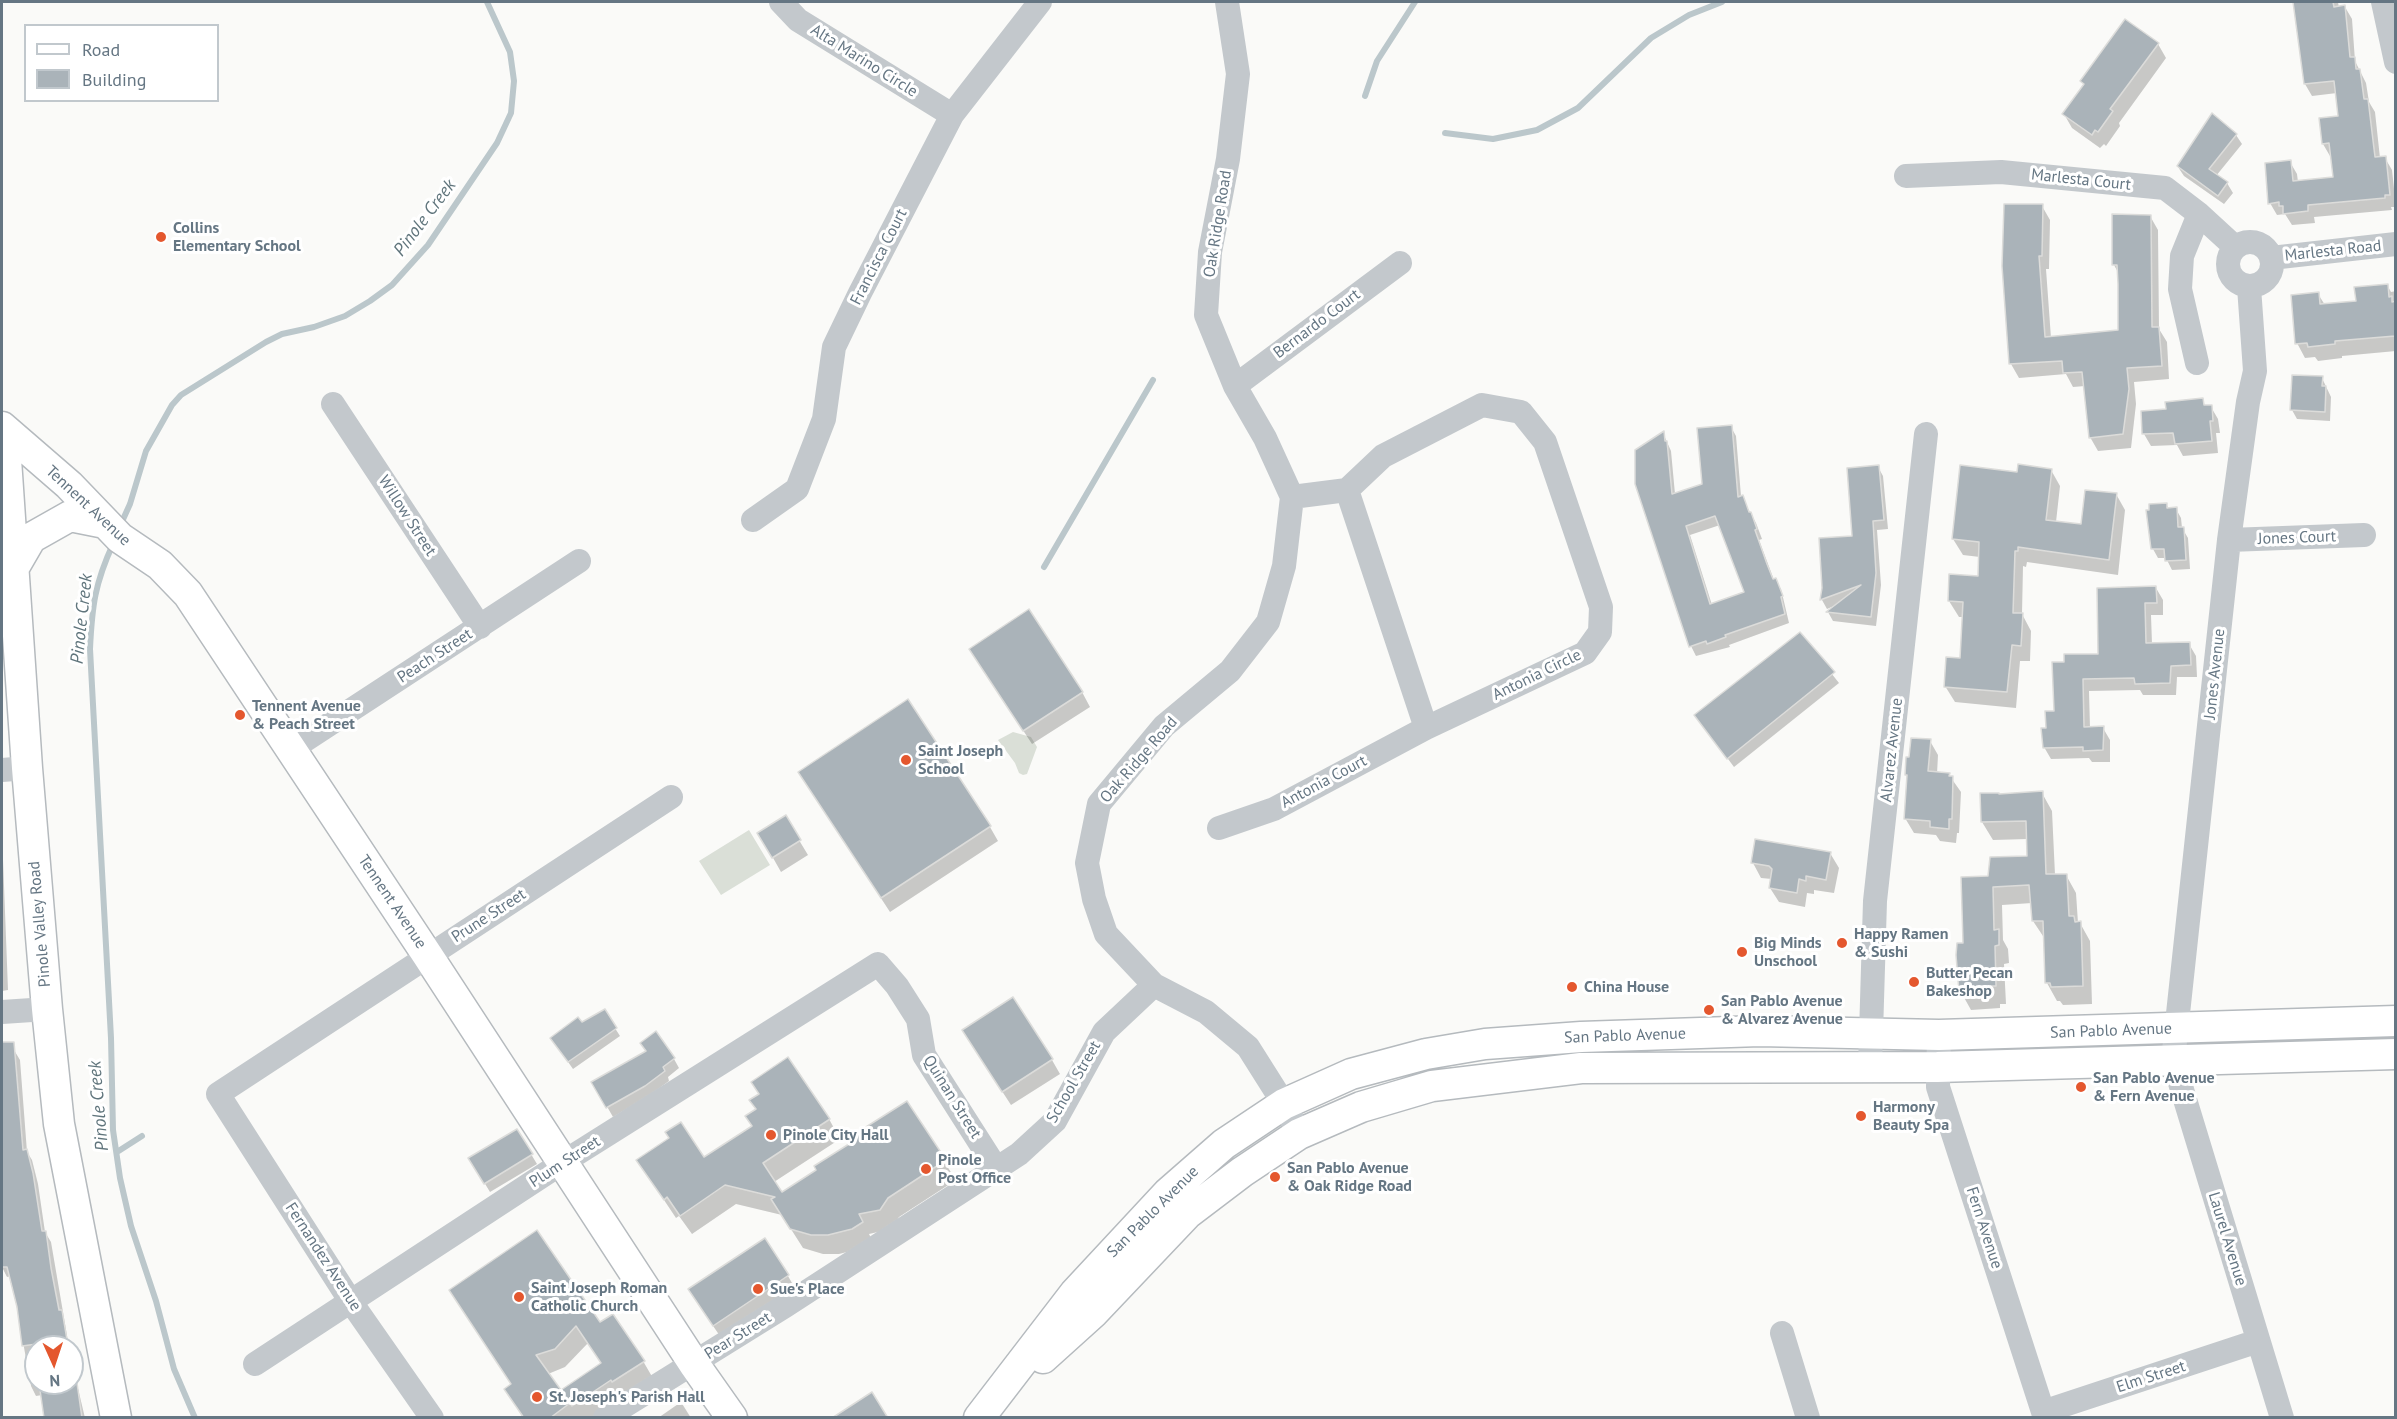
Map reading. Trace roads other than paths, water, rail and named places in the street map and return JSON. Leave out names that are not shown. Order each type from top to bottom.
[{"type":"main road","name":"Tennent Avenue","points":[[2,429],[69,485],[105,523],[135,550],[160,565],[188,594],[694,1364],[732,1418]]},
{"type":"main road","name":"Pinole Valley Road","points":[[2,429],[14,569],[14,769],[47,1009],[59,1124],[116,1418]]},
{"type":"main road","points":[[14,569],[32,538],[69,516],[105,523]]},
{"type":"main road","name":"San Pablo Avenue","points":[[992,1412],[1075,1293],[1168,1193],[1224,1144],[1284,1104],[1351,1074],[1426,1054],[1485,1044],[1648,1034],[1760,1031],[1939,1035],[2396,1021]]},
{"type":"main road","name":"San Pablo Avenue","points":[[992,1412],[1094,1312],[1188,1213],[1242,1172],[1299,1134],[1361,1107],[1432,1086],[1558,1071],[1649,1066],[1937,1067],[2396,1054]]},
{"type":"street","name":"Alta Marino Circle","points":[[781,2],[798,20],[952,115]]},
{"type":"street","name":"Francisca Court","points":[[753,520],[797,489],[824,419],[834,347],[952,115],[1040,2]]},
{"type":"street","name":"Oak Ridge Road","points":[[1227,2],[1238,74],[1228,159],[1210,252],[1206,315],[1235,386],[1265,438],[1292,497],[1284,566],[1268,621],[1230,671],[1164,726],[1099,804],[1087,863],[1094,899],[1106,934],[1154,985],[1206,1012],[1248,1047],[1284,1104],[1299,1134]]},
{"type":"street","points":[[2388,11],[2396,62]]},
{"type":"street","name":"Marlesta Court","points":[[1906,176],[2001,172],[2165,188],[2199,214],[2235,248]]},
{"type":"street","points":[[2197,363],[2180,289],[2182,256],[2199,214]]},
{"type":"street","points":[[2256,243],[2268,251],[2271,258],[2272,264],[2268,277],[2258,285],[2250,287],[2238,283],[2229,273],[2228,259],[2235,248],[2242,244],[2256,243]]},
{"type":"street","name":"Marlesta Road","points":[[2271,258],[2396,244]]},
{"type":"street","name":"Bernardo Court","points":[[1235,386],[1400,263]]},
{"type":"street","name":"Jones Avenue","points":[[2173,1060],[2229,540],[2248,402],[2255,371],[2250,287]]},
{"type":"street","name":"Willow Street","points":[[333,404],[480,627]]},
{"type":"street","name":"Antonia Circle","points":[[1347,490],[1383,456],[1482,405],[1521,412],[1545,442],[1601,607],[1600,632],[1585,653],[1426,728]]},
{"type":"street","name":"Alvarez Avenue","points":[[1870,1067],[1875,902],[1926,434]]},
{"type":"street","points":[[1292,497],[1347,490],[1426,728]]},
{"type":"street","name":"Jones Court","points":[[2229,540],[2364,535]]},
{"type":"street","name":"Peach Street","points":[[290,750],[579,561]]},
{"type":"street","name":"Antonia Court","points":[[1219,828],[1274,809],[1426,728]]},
{"type":"street","name":"Prune Street","points":[[218,1094],[671,797]]},
{"type":"street","name":"Plum Street","points":[[255,1364],[562,1163],[878,964]]},
{"type":"street","name":"Quinan Street","points":[[878,964],[897,986],[918,1019],[924,1055],[996,1168]]},
{"type":"street","name":"School Street","points":[[1019,1154],[1055,1121],[1104,1032],[1154,985]]},
{"type":"street","points":[[2,1012],[47,1009]]},
{"type":"street","name":"Fern Avenue","points":[[1939,1035],[1938,1087],[2044,1415]]},
{"type":"street","name":"Laurel Avenue","points":[[2173,1060],[2282,1418]]},
{"type":"street","name":"Fernandez Avenue","points":[[218,1094],[351,1302],[432,1418]]},
{"type":"street","name":"Pear Street","points":[[605,1418],[694,1364],[1019,1154]]},
{"type":"street","points":[[1782,1333],[1808,1418]]},
{"type":"street","name":"Elm Street","points":[[2044,1415],[2258,1341]]},
{"type":"waterway","name":"Pinole Creek","points":[[120,526],[130,504],[146,451],[172,405],[181,395],[282,334],[314,327],[345,316],[370,301],[392,285],[428,245],[497,143],[511,113],[514,81],[510,52],[487,2]]},
{"type":"waterway","points":[[1365,96],[1377,61],[1415,2]]},
{"type":"waterway","points":[[1445,133],[1493,139],[1537,130],[1578,108],[1651,38],[1689,15],[1722,2]]},
{"type":"waterway","points":[[1044,567],[1153,380]]},
{"type":"waterway","name":"Pinole Creek","points":[[113,544],[102,571],[96,595],[90,649],[111,1038],[113,1130],[120,1178],[131,1226],[156,1301],[174,1369],[195,1418]]},
{"type":"waterway","points":[[117,1152],[142,1136]]},
{"type":"place","name":"Collins Elementary School","points":[[161,237]]},
{"type":"place","name":"Tennent Avenue & Peach Street","points":[[240,715]]},
{"type":"place","name":"Saint Joseph School","points":[[906,760]]},
{"type":"place","name":"Happy Ramen & Sushi","points":[[1842,943]]},
{"type":"place","name":"Big Minds Unschool","points":[[1742,952]]},
{"type":"place","name":"Butter Pecan Bakeshop","points":[[1914,982]]},
{"type":"place","name":"China House","points":[[1572,987]]},
{"type":"place","name":"San Pablo Avenue & Alvarez Avenue","points":[[1709,1010]]},
{"type":"place","name":"San Pablo Avenue & Fern Avenue","points":[[2081,1087]]},
{"type":"place","name":"Harmony Beauty Spa","points":[[1861,1116]]},
{"type":"place","name":"Pinole City Hall","points":[[771,1135]]},
{"type":"place","name":"Pinole Post Office","points":[[926,1169]]},
{"type":"place","name":"San Pablo Avenue & Oak Ridge Road","points":[[1275,1177]]},
{"type":"place","name":"Sue's Place","points":[[758,1289]]},
{"type":"place","name":"Saint Joseph Roman Catholic Church","points":[[519,1297]]},
{"type":"place","name":"St. Joseph's Parish Hall","points":[[537,1397]]}]
